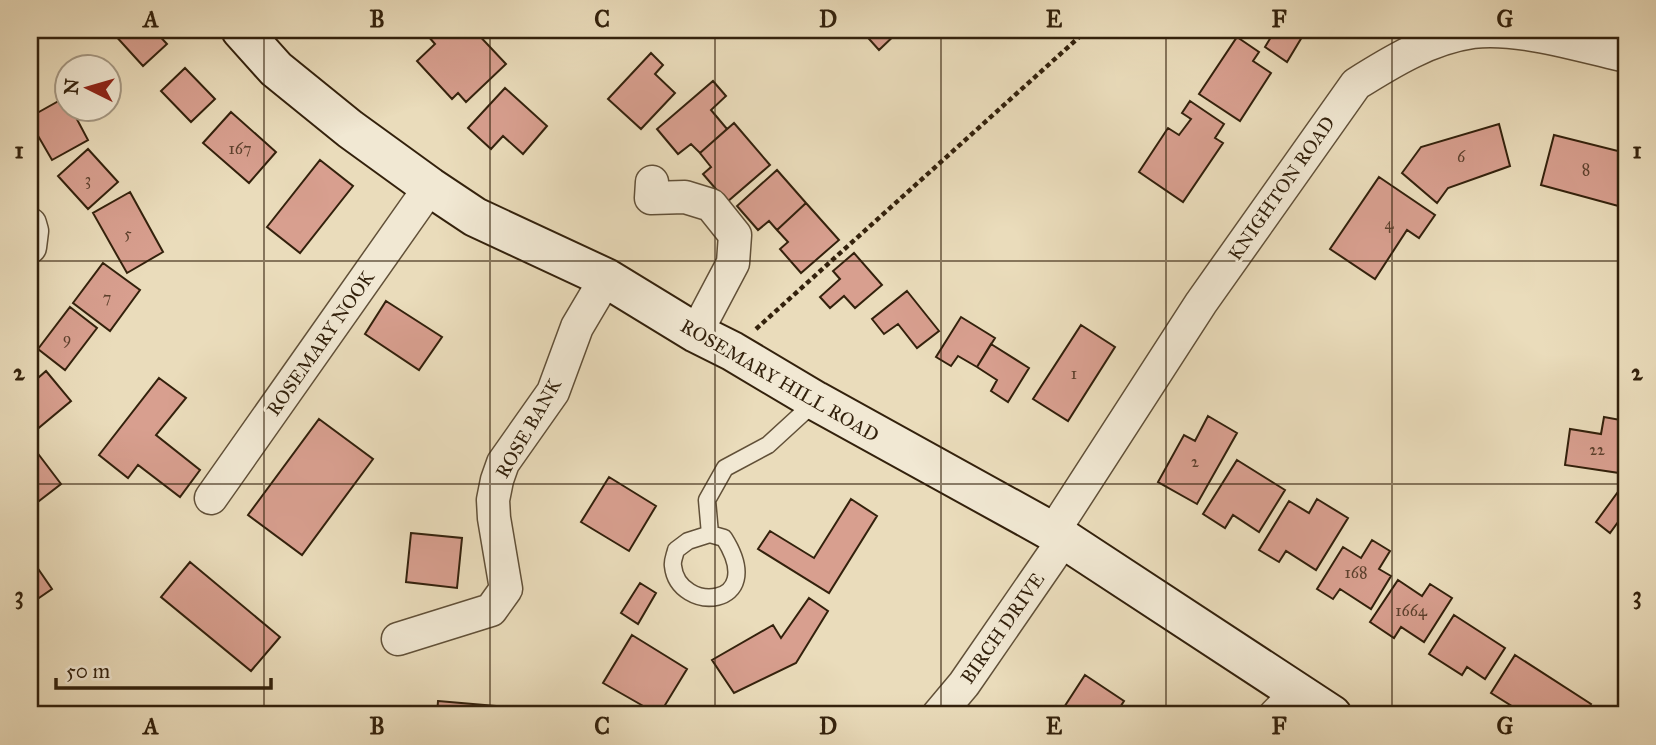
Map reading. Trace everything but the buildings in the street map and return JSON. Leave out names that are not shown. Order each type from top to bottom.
[{"type":"main road","name":"ROSEMARY HILL ROAD","points":[[240,30],[275,69],[430,187],[475,216],[606,278],[696,333],[1059,535],[1287,704],[1332,715]]},
{"type":"street","name":"KNIGHTON ROAD","points":[[1059,535],[1201,303],[1356,84],[1390,63],[1431,44],[1474,32],[1594,39],[1626,56]]},
{"type":"street","points":[[652,182],[651,198],[685,197],[711,205],[735,235],[733,263],[696,333]]},
{"type":"street","name":"ROSEMARY NOOK","points":[[211,498],[430,187]]},
{"type":"street","points":[[30,224],[30,247]]},
{"type":"street","name":"ROSE BANK","points":[[398,639],[491,610],[506,589],[494,518],[496,480],[503,463],[553,392],[577,327],[606,278]]},
{"type":"street","name":"BIRCH DRIVE","points":[[938,715],[964,684],[1059,535]]},
{"type":"lane","points":[[710,534],[707,500],[725,468],[768,445],[816,401]]},
{"type":"lane","points":[[710,534],[724,538],[737,564],[737,577],[733,586],[725,593],[715,598],[705,598],[696,596],[684,587],[677,578],[673,565],[676,550],[688,541],[710,534]]},
{"type":"path","points":[[732,351],[1087,30]]}]
